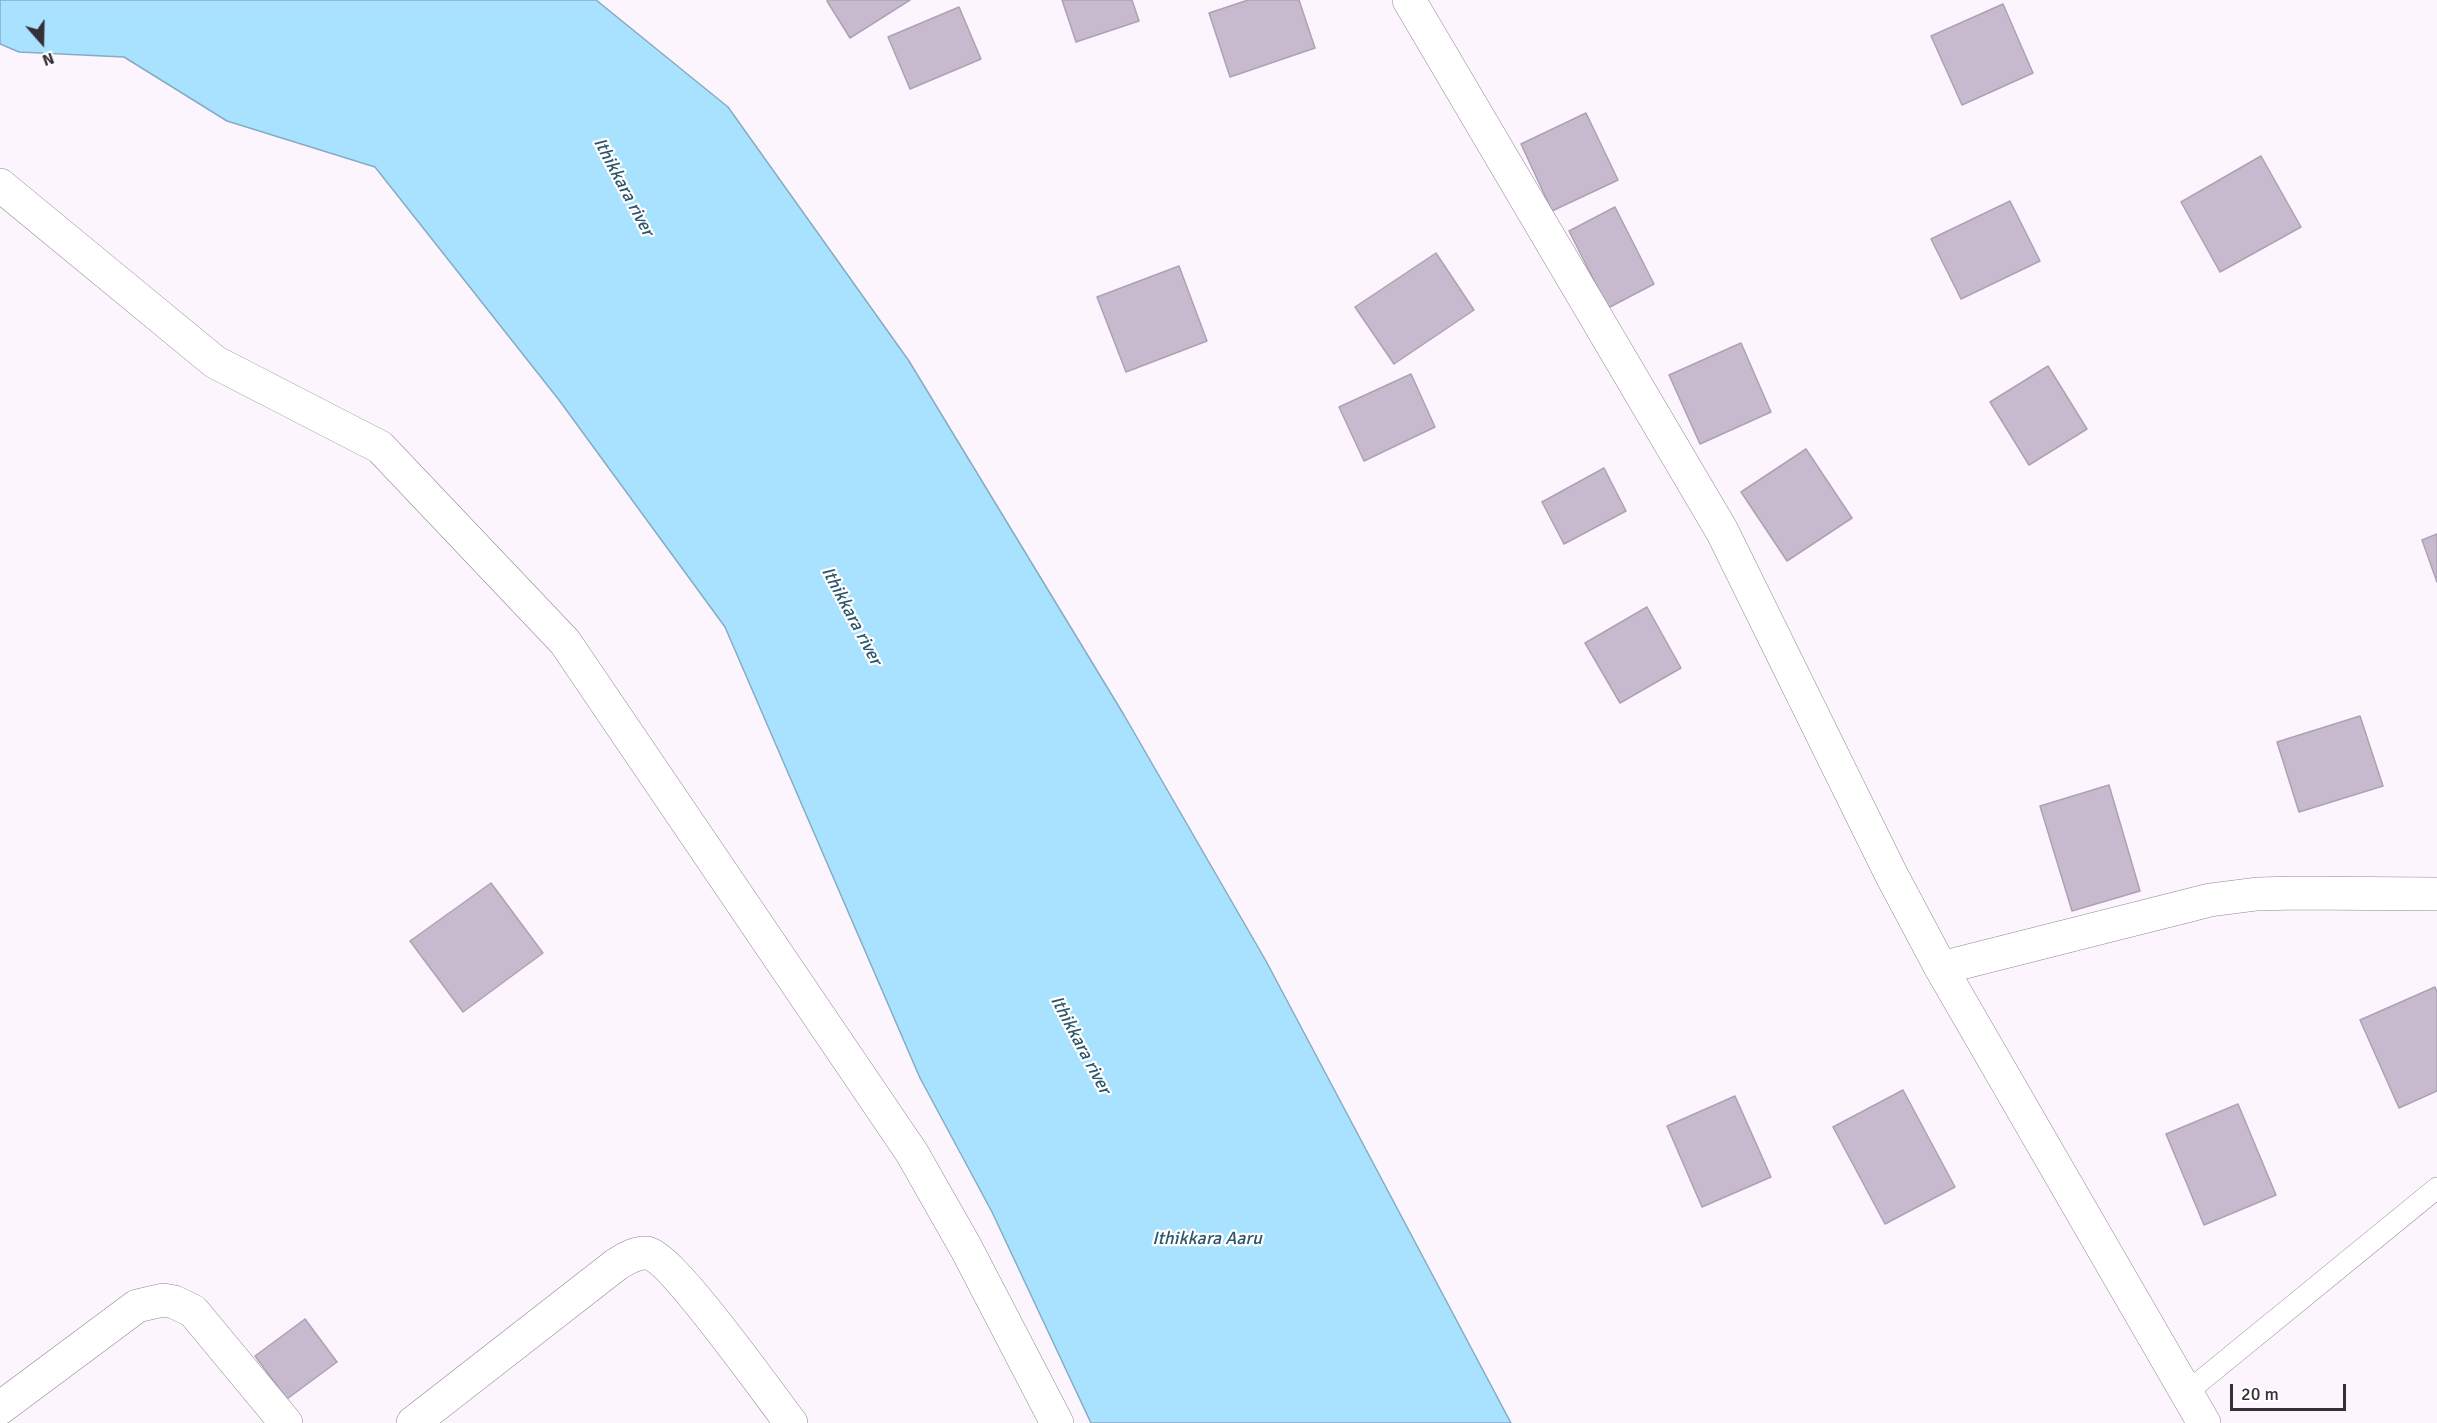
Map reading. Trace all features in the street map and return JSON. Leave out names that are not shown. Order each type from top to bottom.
[{"type":"street","points":[[1409,0],[1722,531],[1891,874],[1941,968],[2204,1423]]},
{"type":"street","points":[[0,185],[215,362],[380,447],[565,642],[912,1152],[966,1248],[1057,1423]]},
{"type":"street","points":[[1941,968],[2210,900],[2256,894],[2287,893],[2437,894]]},
{"type":"street","points":[[413,1423],[618,1264],[632,1255],[648,1253],[661,1260],[684,1282],[791,1423]]},
{"type":"street","points":[[0,1408],[125,1314],[151,1302],[163,1300],[174,1302],[193,1311],[286,1423]]},
{"type":"lane","points":[[2186,1393],[2437,1188]]},
{"type":"water","name":"Ithikkara Aaru","points":[[0,0],[596,0],[728,107],[909,361],[1124,715],[1266,961],[1511,1423],[1091,1423],[992,1212],[920,1078],[725,627],[559,400],[375,167],[227,121],[124,57],[19,52],[0,44]]},
{"type":"building","points":[[828,0],[910,0],[850,38],[827,1]]},
{"type":"building","points":[[1062,0],[1132,0],[1139,21],[1076,42]]},
{"type":"building","points":[[1248,0],[1299,0],[1315,48],[1230,77],[1209,13]]},
{"type":"building","points":[[2003,4],[2033,73],[1962,105],[1931,36]]},
{"type":"building","points":[[959,7],[981,59],[910,89],[888,37]]},
{"type":"building","points":[[1586,113],[1618,180],[1552,211],[1521,144]]},
{"type":"building","points":[[2261,156],[2301,227],[2220,272],[2181,202]]},
{"type":"building","points":[[2010,201],[2040,261],[1961,299],[1931,239]]},
{"type":"building","points":[[1615,207],[1654,284],[1608,308],[1569,231]]},
{"type":"building","points":[[1436,253],[1474,310],[1394,364],[1355,307]]},
{"type":"building","points":[[1179,266],[1207,341],[1126,372],[1097,297]]},
{"type":"building","points":[[1741,343],[1771,412],[1700,444],[1669,375]]},
{"type":"building","points":[[2048,366],[2087,429],[2029,465],[1990,402]]},
{"type":"building","points":[[1411,374],[1435,427],[1364,461],[1339,407]]},
{"type":"building","points":[[1806,449],[1852,518],[1787,561],[1741,492]]},
{"type":"building","points":[[1604,468],[1626,511],[1564,544],[1542,502]]},
{"type":"building","points":[[2437,534],[2437,582],[2422,540]]},
{"type":"building","points":[[1647,607],[1681,668],[1620,703],[1585,643]]},
{"type":"building","points":[[2360,716],[2383,786],[2299,812],[2277,742]]},
{"type":"building","points":[[2109,785],[2140,891],[2072,911],[2040,806]]},
{"type":"building","points":[[491,883],[543,953],[463,1012],[410,941]]},
{"type":"building","points":[[2435,987],[2437,992],[2437,1091],[2399,1108],[2360,1020]]},
{"type":"building","points":[[1903,1090],[1955,1187],[1885,1224],[1833,1127]]},
{"type":"building","points":[[1735,1096],[1771,1177],[1702,1207],[1667,1126]]},
{"type":"building","points":[[2238,1104],[2276,1195],[2204,1225],[2166,1134]]},
{"type":"building","points":[[305,1319],[337,1362],[287,1399],[255,1356]]},
{"type":"water label","name":"Ithikkara river","points":[[623,187]]},
{"type":"water label","name":"Ithikkara river","points":[[851,616]]},
{"type":"water label","name":"Ithikkara river","points":[[1080,1045]]}]
